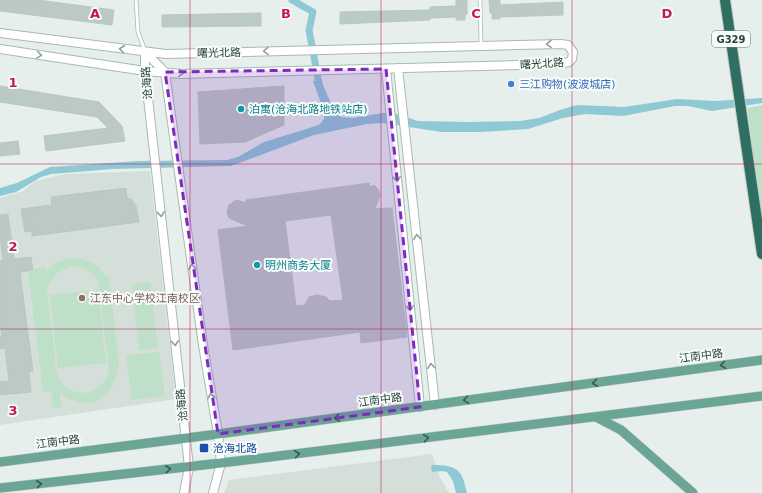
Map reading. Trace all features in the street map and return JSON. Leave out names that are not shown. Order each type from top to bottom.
[{"type":"highway","name":"G329","points":[[725,0],[762,254]]},
{"type":"main road","name":"江南中路","points":[[0,462],[435,405],[762,360]]},
{"type":"main road","points":[[0,488],[190,467],[762,396]]},
{"type":"main road","points":[[596,417],[621,430],[693,493]]},
{"type":"street","name":"曙光北路","points":[[0,33],[166,54],[560,44],[568,45],[573,52],[572,59],[566,64],[181,74],[145,71],[0,49]]},
{"type":"street","name":"沧海路","points":[[145,52],[145,71],[156,175],[185,438],[190,467],[184,493]]},
{"type":"street","name":"沧海路","points":[[145,52],[165,72],[203,345],[218,434],[221,463],[213,493]]},
{"type":"street","points":[[398,68],[435,405]]},
{"type":"street","points":[[386,69],[420,407]]},
{"type":"lane","points":[[136,0],[138,32],[145,52]]},
{"type":"lane","points":[[480,0],[481,46]]},
{"type":"highlighted area","points":[[386,69],[420,407],[218,434],[165,72]]},
{"type":"shaded area","name":"江东中心学校江南校区","points":[[150,171],[176,399],[0,425],[0,198],[23,191],[36,181],[65,174]]},
{"type":"shaded area","points":[[432,454],[440,478],[449,493],[224,493],[229,480]]},
{"type":"green space","points":[[762,105],[762,219],[747,108]]},
{"type":"green space","points":[[74,258],[88,261],[96,265],[105,276],[109,276],[119,363],[112,385],[99,399],[91,403],[82,403],[71,400],[60,393],[61,407],[53,408],[51,391],[43,392],[28,272],[35,271],[35,268],[45,267],[46,272],[62,260]],"holes":[[[75,266],[88,271],[98,281],[109,368],[106,378],[100,386],[94,390],[84,393],[73,391],[68,388],[60,381],[58,376],[47,293],[50,282],[56,274],[64,269]]]},
{"type":"green space","points":[[150,282],[158,348],[139,350],[132,284]]},
{"type":"green space","points":[[98,290],[106,363],[58,368],[50,295]]},
{"type":"green space","points":[[159,352],[165,396],[132,400],[126,355]]},
{"type":"water","points":[[321,80],[332,106],[341,117],[352,118],[383,113],[394,113],[418,121],[520,121],[539,118],[577,105],[624,107],[677,99],[716,101],[762,98],[762,103],[712,111],[688,106],[675,106],[623,116],[585,114],[563,118],[528,129],[480,132],[441,132],[383,123],[367,124],[314,135],[231,166],[113,169],[51,174],[41,177],[16,192],[0,196],[0,188],[17,183],[50,167],[138,161],[227,160],[238,157],[264,142],[319,125],[324,119],[324,112],[313,81]]},
{"type":"water","points":[[432,465],[447,466],[457,470],[463,478],[467,493],[456,493],[453,481],[447,472],[432,472]]},
{"type":"building","points":[[0,0],[38,0],[114,10],[112,25],[0,11]]},
{"type":"building","points":[[456,0],[467,0],[467,14],[465,14],[465,20],[456,20],[456,17],[430,18],[430,20],[340,24],[340,12],[430,10],[430,7],[456,6]]},
{"type":"building","points":[[489,0],[500,0],[500,5],[563,2],[563,15],[500,17],[500,19],[492,19]]},
{"type":"building","points":[[261,13],[261,26],[162,27],[162,15]]},
{"type":"building","points":[[0,86],[99,102],[122,126],[125,141],[46,151],[44,136],[108,128],[97,117],[0,102]]},
{"type":"building","name":"泊寓(沧海北路地铁站店)","points":[[284,86],[284,125],[245,142],[200,144],[198,92]]},
{"type":"building","points":[[18,141],[20,154],[0,156],[0,143]]},
{"type":"building","name":"明州商务大厦","points":[[369,183],[370,187],[374,185],[378,189],[380,195],[375,209],[392,208],[407,337],[361,343],[360,332],[233,350],[218,230],[248,226],[229,218],[227,212],[229,205],[236,200],[247,203],[246,200]],"holes":[[[331,215],[343,300],[330,301],[326,297],[317,295],[309,297],[305,305],[296,306],[285,221]]]},
{"type":"building","points":[[126,188],[127,198],[131,199],[136,206],[139,222],[32,236],[32,231],[25,232],[21,209],[52,205],[51,197]]},
{"type":"building","points":[[8,214],[14,259],[31,257],[33,270],[20,272],[33,371],[29,372],[31,392],[0,395],[0,382],[9,381],[5,348],[0,349],[0,336],[2,336],[0,324],[0,261],[3,260],[0,237],[0,215]]},
{"type":"waterway","points":[[292,0],[313,12],[309,30],[320,89]]},
{"type":"place","name":"三江购物(波波城店)","points":[[511,84]]},
{"type":"place","name":"泊寓(沧海北路地铁站店)","points":[[241,109]]},
{"type":"place","name":"明州商务大厦","points":[[257,265]]},
{"type":"place","name":"江东中心学校江南校区","points":[[82,298]]},
{"type":"place","name":"沧海北路","points":[[204,448]]}]
